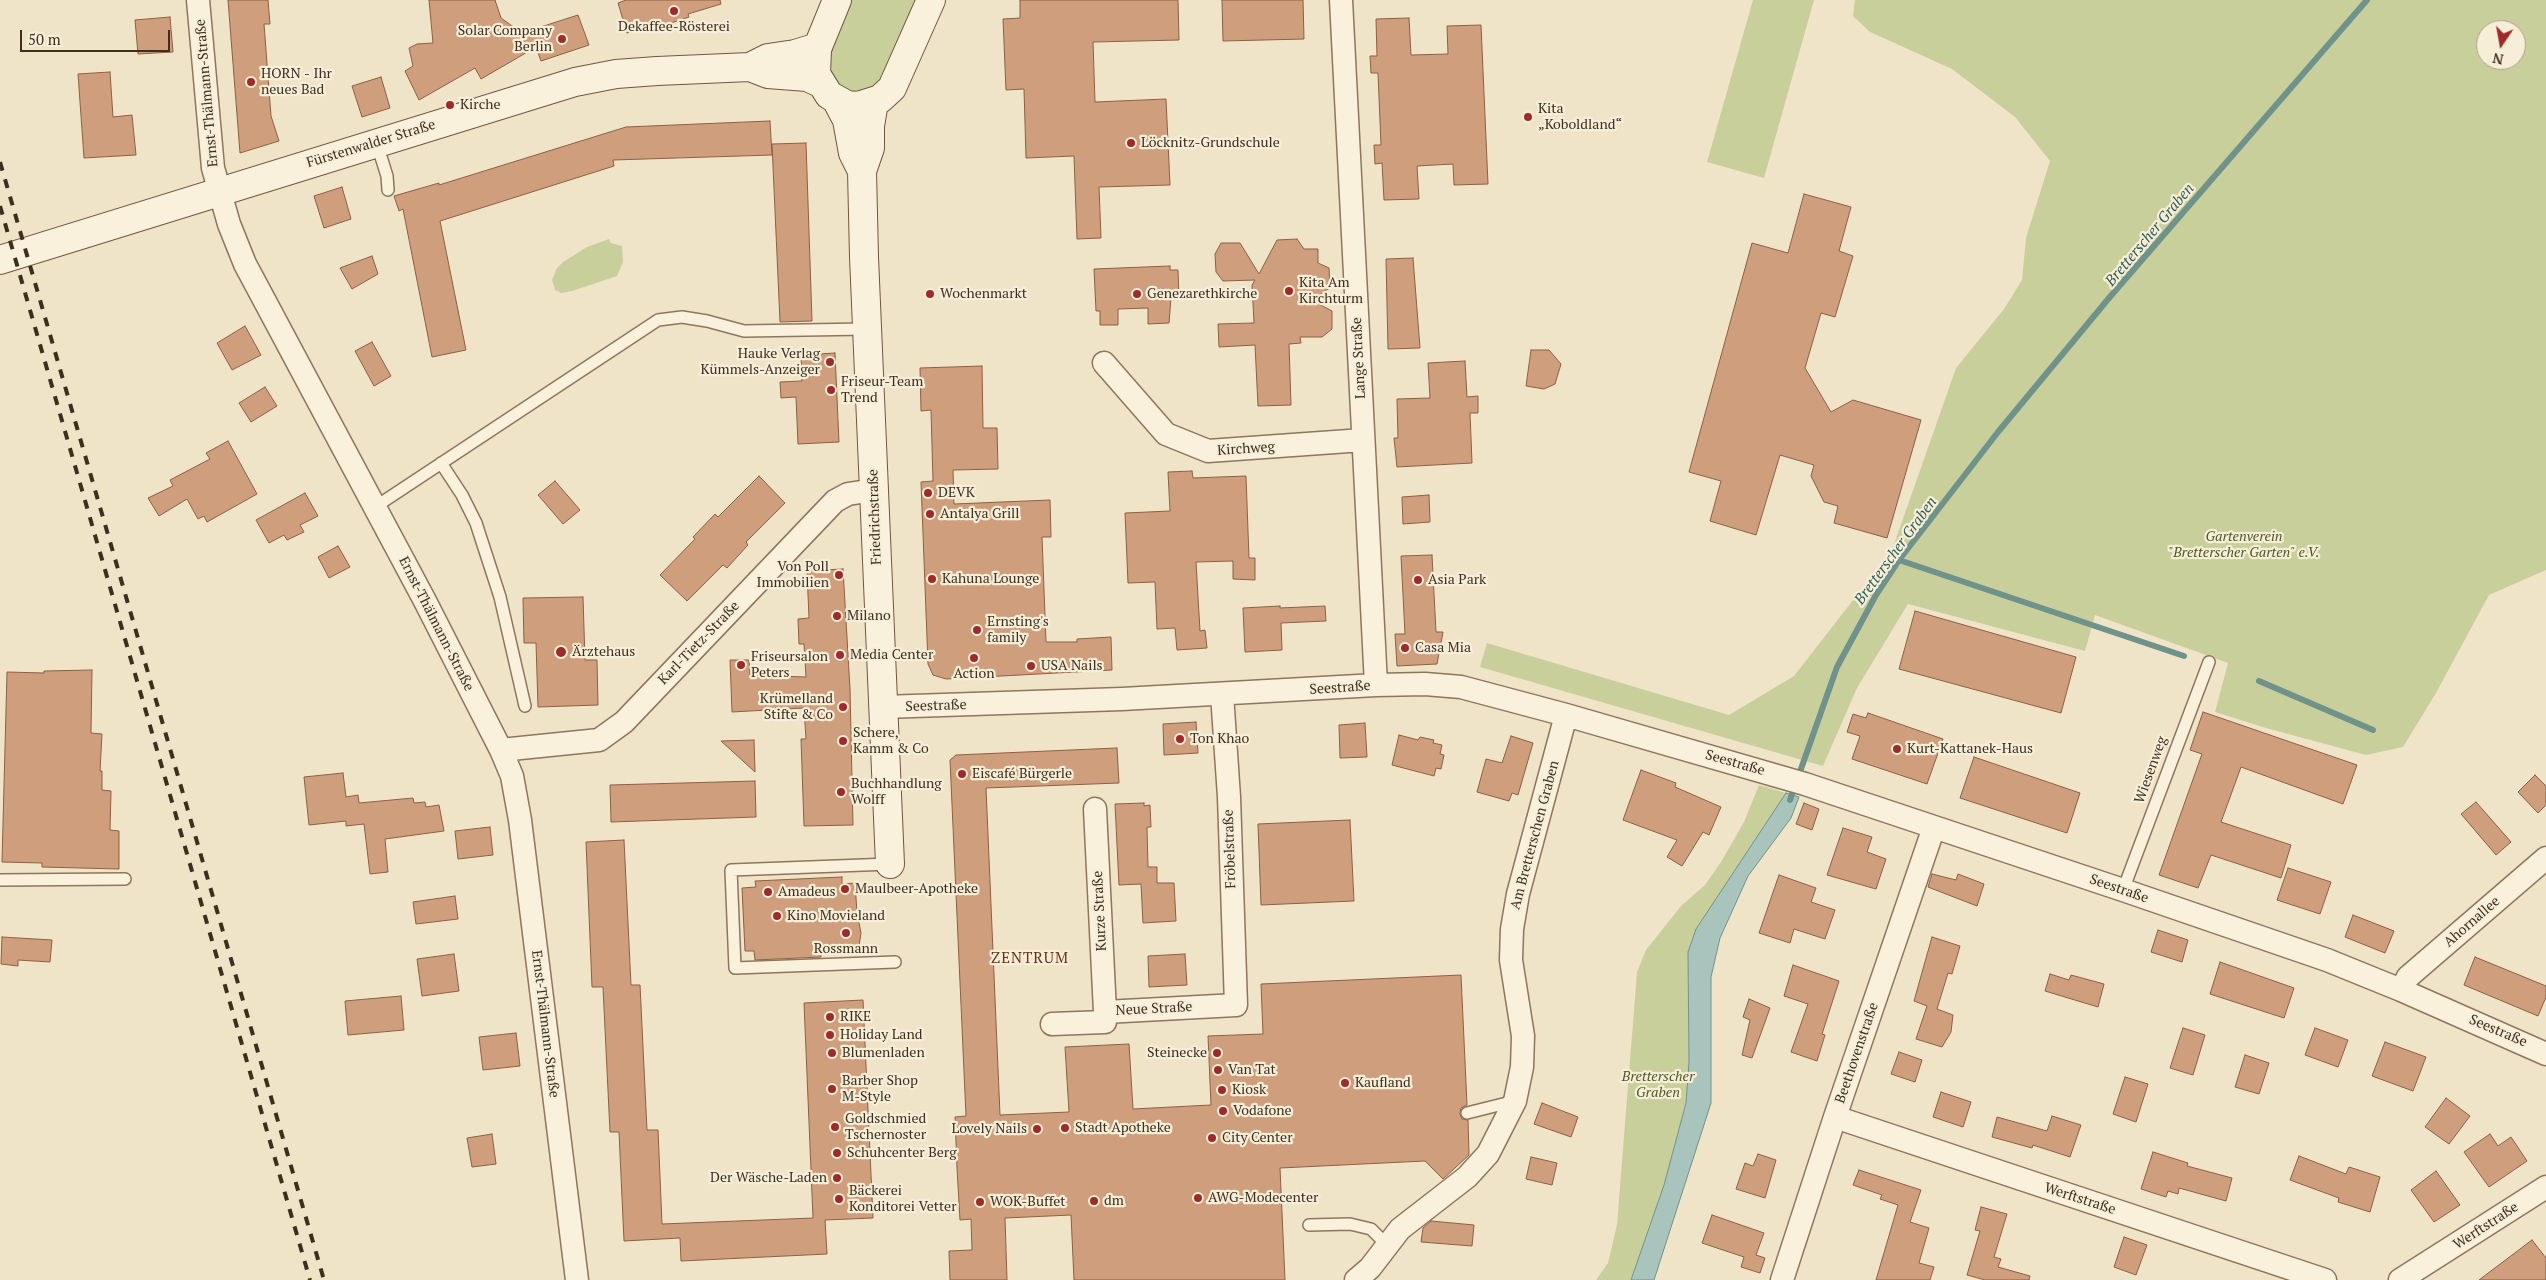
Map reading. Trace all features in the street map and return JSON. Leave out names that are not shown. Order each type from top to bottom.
[{"type":"main road","name":"Friedrichstraße","points":[[837,0],[818,47],[815,66],[847,120],[852,148],[862,171]]},
{"type":"main road","points":[[874,102],[886,95],[898,80],[931,0]]},
{"type":"main road","name":"Fürstenwalder Straße","points":[[750,67],[768,58],[795,54],[818,47]]},
{"type":"main road","name":"Fürstenwalder Straße","points":[[0,260],[376,142],[575,82],[616,74],[750,67],[768,74],[807,77],[829,92],[858,106],[874,102]]},
{"type":"main road","name":"Friedrichstraße","points":[[874,102],[870,126],[870,148],[862,171],[890,864]]},
{"type":"street","name":"Ernst-Thälmann-Straße","points":[[198,0],[211,154],[220,192],[245,264],[375,508],[501,750],[512,776],[520,820],[577,1280]]},
{"type":"street","name":"Lange Straße","points":[[1341,0],[1376,685]]},
{"type":"street","name":"Kirchweg","points":[[1104,364],[1166,434],[1208,451],[1363,440]]},
{"type":"street","name":"Karl-Tietz-Straße","points":[[501,750],[600,740],[624,722],[835,501],[848,494],[874,490]]},
{"type":"street","name":"Seestraße","points":[[883,707],[1222,694],[1376,685],[1424,684],[1461,687],[1770,773],[2123,890],[2327,960],[2401,990],[2546,1054]]},
{"type":"street","name":"Fröbelstraße","points":[[1222,694],[1229,797],[1236,1005]]},
{"type":"street","name":"Am Bretterschen Graben","points":[[1356,1280],[1370,1268],[1386,1244],[1400,1229],[1446,1195],[1483,1160],[1500,1132],[1515,1101],[1522,1067],[1523,1036],[1511,960],[1512,929],[1518,894],[1566,715]]},
{"type":"street","name":"Kurze Straße","points":[[1095,809],[1105,1012]]},
{"type":"street","name":"Beethovenstraße","points":[[1782,1280],[1835,1117],[1934,827]]},
{"type":"street","name":"Ahornallee","points":[[2401,990],[2408,977],[2546,858]]},
{"type":"street","name":"Neue Straße","points":[[1052,1024],[1105,1022],[1105,1012],[1236,1005]]},
{"type":"street","name":"Werftstraße","points":[[1835,1117],[2325,1280]]},
{"type":"street","name":"Werftstraße","points":[[2400,1280],[2546,1187]]},
{"type":"lane","points":[[376,142],[387,176],[388,190]]},
{"type":"lane","points":[[375,508],[658,320],[690,318],[744,331],[867,330]]},
{"type":"lane","points":[[441,463],[462,495],[476,523],[500,597],[525,706]]},
{"type":"lane","name":"Wiesenweg","points":[[2123,890],[2208,662]]},
{"type":"lane","points":[[890,864],[731,870],[735,968],[895,962]]},
{"type":"lane","points":[[0,880],[125,880]]},
{"type":"lane","points":[[1467,1113],[1515,1101]]},
{"type":"lane","points":[[1309,1225],[1350,1224],[1372,1229],[1386,1244]]},
{"type":"green space","points":[[850,0],[917,0],[885,77],[868,93],[844,93],[829,75],[828,56]]},
{"type":"green space","points":[[1753,0],[1814,0],[1764,178],[1707,162]]},
{"type":"green space","name":"Gartenverein \"Bretterscher Garten\" e.V.","points":[[1855,0],[2546,0],[2546,570],[2489,595],[2436,693],[2403,747],[2366,755],[2215,712],[2228,663],[2095,615],[2085,651],[1908,604],[1857,688],[1823,766],[1480,667],[1487,643],[1729,715],[1794,676],[1892,550],[1956,368],[2004,309],[2022,280],[2026,238],[2050,161],[2015,117],[1952,69],[1870,32],[1853,16]]},
{"type":"green space","points":[[609,239],[611,243],[622,246],[623,262],[617,276],[572,291],[561,293],[555,290],[552,280],[557,268],[563,262],[587,247]]},
{"type":"green space","name":"Bretterscher Graben","points":[[1759,785],[1786,793],[1696,929],[1688,952],[1689,1062],[1686,1103],[1664,1185],[1631,1280],[1596,1280],[1608,1263],[1617,1225],[1637,972],[1646,950],[1681,906],[1705,885],[1721,862],[1744,822]]},
{"type":"water","points":[[1786,793],[1799,797],[1791,818],[1748,876],[1720,938],[1711,977],[1711,1103],[1654,1280],[1631,1280],[1664,1185],[1686,1103],[1689,1062],[1688,952],[1696,929]]},
{"type":"building","name":"HORN - Ihr neues Bad","points":[[228,0],[268,0],[270,24],[264,24],[271,116],[279,141],[240,153]]},
{"type":"building","points":[[429,0],[495,0],[501,18],[522,33],[578,15],[589,45],[541,61],[536,47],[481,79],[475,68],[419,100],[405,71],[413,66],[409,48],[417,44],[433,43]]},
{"type":"building","points":[[626,0],[720,0],[721,4],[688,14],[689,17],[665,25],[656,27],[656,24],[627,33],[618,3]]},
{"type":"building","points":[[1020,0],[1178,0],[1179,40],[1093,42],[1095,102],[1166,99],[1170,185],[1099,187],[1101,238],[1077,239],[1074,156],[1026,158],[1024,89],[1006,90],[1003,19],[1020,18]]},
{"type":"building","points":[[1222,0],[1303,0],[1304,39],[1223,41]]},
{"type":"building","points":[[170,17],[173,52],[138,54],[135,20]]},
{"type":"building","points":[[1409,18],[1411,55],[1448,54],[1447,26],[1481,25],[1488,184],[1454,185],[1453,164],[1417,166],[1419,199],[1384,200],[1382,163],[1375,164],[1374,145],[1381,145],[1378,73],[1371,73],[1370,56],[1377,56],[1376,19]]},
{"type":"building","points":[[110,72],[113,117],[132,115],[136,155],[84,158],[78,74]]},
{"type":"building","points":[[381,77],[390,108],[362,117],[352,86]]},
{"type":"building","points":[[770,121],[772,155],[613,160],[614,166],[440,221],[466,350],[432,357],[403,209],[399,211],[394,196],[439,183],[439,185],[626,127]]},
{"type":"building","points":[[806,143],[812,321],[780,322],[772,144]]},
{"type":"building","points":[[342,187],[351,219],[324,228],[314,196]]},
{"type":"building","points":[[1804,194],[1851,207],[1839,251],[1853,256],[1835,317],[1821,313],[1805,368],[1831,412],[1853,400],[1921,420],[1887,538],[1834,523],[1838,506],[1824,502],[1811,476],[1814,465],[1780,455],[1756,535],[1710,521],[1721,481],[1689,472],[1752,243],[1788,253]]},
{"type":"building","name":"Kita Am Kirchturm","points":[[1297,239],[1304,249],[1318,249],[1318,263],[1329,268],[1330,288],[1311,300],[1332,311],[1332,329],[1322,337],[1300,337],[1301,343],[1289,344],[1291,405],[1258,406],[1255,345],[1219,347],[1218,324],[1254,323],[1252,285],[1255,280],[1223,281],[1216,272],[1215,254],[1221,243],[1240,243],[1259,274],[1277,240]]},
{"type":"building","points":[[372,256],[378,274],[352,289],[340,268]]},
{"type":"building","points":[[1413,258],[1420,348],[1388,349],[1386,259]]},
{"type":"building","name":"Genezarethkirche","points":[[1170,266],[1170,270],[1178,270],[1179,298],[1171,298],[1169,323],[1148,324],[1148,308],[1118,309],[1118,325],[1100,325],[1100,311],[1096,311],[1094,269]]},
{"type":"building","points":[[245,326],[261,355],[232,370],[217,343]]},
{"type":"building","points":[[372,342],[391,376],[374,386],[355,351]]},
{"type":"building","points":[[1531,350],[1549,350],[1561,364],[1555,384],[1544,389],[1526,386]]},
{"type":"building","points":[[835,353],[839,442],[798,444],[796,397],[781,398],[780,382],[802,381],[801,355]]},
{"type":"building","points":[[1465,361],[1467,397],[1478,396],[1478,413],[1470,413],[1472,463],[1397,467],[1394,438],[1398,438],[1397,399],[1430,398],[1428,363]]},
{"type":"building","points":[[982,366],[983,428],[997,428],[998,469],[953,470],[954,504],[1050,500],[1051,537],[1042,537],[1046,642],[1077,642],[1077,639],[1111,637],[1112,670],[946,679],[933,675],[928,664],[921,482],[933,481],[931,410],[921,411],[920,368]]},
{"type":"building","points":[[265,387],[277,406],[251,422],[239,403]]},
{"type":"building","points":[[228,441],[257,494],[207,522],[204,516],[198,519],[187,499],[159,516],[148,498],[173,486],[170,480],[210,459],[206,453]]},
{"type":"building","points":[[1192,471],[1193,478],[1246,476],[1249,558],[1255,558],[1255,580],[1233,579],[1233,561],[1196,562],[1200,631],[1205,630],[1207,648],[1177,650],[1175,628],[1157,629],[1155,582],[1128,583],[1125,513],[1170,511],[1168,472]]},
{"type":"building","points":[[759,476],[785,503],[746,542],[748,545],[727,568],[723,565],[687,601],[660,575],[695,539],[693,537],[715,514],[718,517]]},
{"type":"building","points":[[555,481],[580,510],[563,524],[538,495]]},
{"type":"building","points":[[305,493],[318,516],[300,525],[304,532],[287,540],[284,535],[269,543],[256,520]]},
{"type":"building","points":[[1429,495],[1430,522],[1403,524],[1402,497]]},
{"type":"building","points":[[338,546],[350,567],[329,578],[318,557]]},
{"type":"building","points":[[1432,555],[1436,632],[1443,632],[1437,664],[1397,666],[1395,634],[1405,634],[1401,556]]},
{"type":"building","points":[[843,569],[850,689],[853,825],[804,826],[801,739],[806,739],[804,708],[732,712],[730,660],[749,660],[750,675],[806,677],[804,644],[799,644],[798,619],[809,618],[807,571]]},
{"type":"building","name":"Ärztehaus","points":[[583,597],[585,660],[597,660],[598,705],[538,707],[536,643],[524,643],[523,598]]},
{"type":"building","points":[[1280,606],[1280,608],[1325,606],[1326,621],[1281,623],[1282,650],[1245,652],[1243,608]]},
{"type":"building","points":[[1915,611],[2076,657],[2061,713],[1899,669]]},
{"type":"building","points":[[92,670],[91,733],[102,734],[100,771],[102,771],[102,790],[111,791],[110,830],[119,831],[119,869],[42,867],[42,863],[2,862],[7,672],[44,673],[44,671]]},
{"type":"building","points":[[2203,712],[2357,765],[2343,804],[2241,767],[2221,822],[2291,845],[2281,878],[2211,855],[2198,888],[2159,875],[2202,754],[2190,750]]},
{"type":"building","name":"Kurt-Kattanek-Haus","points":[[1868,713],[1943,739],[1927,784],[1852,759],[1860,736],[1847,732],[1853,714],[1866,718]]},
{"type":"building","name":"Ton Khao","points":[[1196,722],[1198,753],[1164,755],[1163,724]]},
{"type":"building","points":[[1365,723],[1367,757],[1340,758],[1339,725]]},
{"type":"building","points":[[1399,735],[1418,740],[1420,737],[1434,740],[1433,743],[1442,745],[1440,754],[1444,755],[1441,769],[1436,768],[1434,776],[1392,765]]},
{"type":"building","points":[[1511,736],[1533,743],[1518,795],[1512,793],[1509,801],[1477,792],[1486,759],[1502,763]]},
{"type":"building","points":[[754,740],[755,772],[721,741]]},
{"type":"building","name":"City Center","points":[[1117,748],[1119,783],[986,788],[1000,1115],[1069,1112],[1065,1047],[1129,1044],[1133,1109],[1211,1105],[1208,1036],[1263,1034],[1261,984],[1461,975],[1467,1105],[1461,1108],[1460,1114],[1462,1119],[1468,1120],[1469,1155],[1443,1179],[1425,1161],[1280,1168],[1285,1280],[1074,1280],[1071,1215],[1005,1218],[1007,1280],[950,1280],[949,1251],[972,1250],[971,1219],[960,1220],[957,1168],[955,1117],[966,1116],[950,760],[956,755]]},
{"type":"building","points":[[1974,757],[2080,793],[2067,833],[1960,798]]},
{"type":"building","points":[[1641,770],[1676,783],[1675,787],[1721,807],[1709,835],[1703,832],[1682,866],[1667,857],[1677,840],[1623,820]]},
{"type":"building","points":[[343,773],[346,797],[358,795],[359,803],[413,798],[414,803],[425,802],[426,807],[439,805],[444,831],[385,839],[388,872],[370,874],[364,824],[346,826],[346,821],[309,825],[304,777]]},
{"type":"building","points":[[2535,775],[2546,786],[2546,805],[2538,813],[2518,792]]},
{"type":"building","points":[[755,781],[756,817],[611,822],[610,785]]},
{"type":"building","points":[[2476,802],[2511,842],[2496,855],[2461,814]]},
{"type":"building","points":[[1144,803],[1144,806],[1150,805],[1151,827],[1147,827],[1148,867],[1157,867],[1157,883],[1174,883],[1176,921],[1143,923],[1141,884],[1119,885],[1115,804]]},
{"type":"building","points":[[1804,803],[1819,809],[1812,830],[1796,824]]},
{"type":"building","points":[[1350,820],[1354,901],[1261,905],[1258,824]]},
{"type":"building","points":[[490,827],[493,855],[458,859],[455,831]]},
{"type":"building","points":[[1843,828],[1872,837],[1867,852],[1886,859],[1876,889],[1827,875]]},
{"type":"building","points":[[624,840],[631,985],[640,985],[647,1130],[658,1130],[662,1224],[813,1218],[804,1003],[863,1000],[873,1218],[825,1220],[827,1254],[681,1261],[680,1238],[624,1241],[619,1132],[610,1132],[603,987],[592,987],[586,842]]},
{"type":"building","points":[[2288,868],[2331,882],[2320,914],[2277,900]]},
{"type":"building","points":[[1932,874],[1956,880],[1958,874],[1984,884],[1977,906],[1928,887]]},
{"type":"building","points":[[1779,875],[1816,888],[1811,902],[1835,910],[1825,939],[1794,929],[1790,943],[1759,933]]},
{"type":"building","points":[[842,877],[842,884],[855,883],[857,913],[861,933],[858,952],[821,954],[821,957],[755,960],[754,951],[745,951],[742,888],[756,887],[755,881]]},
{"type":"building","points":[[455,896],[458,919],[416,924],[413,902]]},
{"type":"building","points":[[2353,915],[2394,931],[2385,953],[2345,937]]},
{"type":"building","points":[[2158,930],[2188,940],[2182,962],[2151,952]]},
{"type":"building","points":[[2,937],[52,940],[50,962],[18,960],[18,966],[1,964]]},
{"type":"building","points":[[1932,937],[1960,946],[1952,974],[1948,973],[1937,1009],[1953,1015],[1951,1032],[1942,1047],[1916,1039],[1927,1006],[1914,1001]]},
{"type":"building","points":[[454,954],[459,991],[422,996],[417,959]]},
{"type":"building","points":[[1185,954],[1187,985],[1149,987],[1148,956]]},
{"type":"building","points":[[2475,957],[2546,986],[2546,997],[2538,1016],[2464,985]]},
{"type":"building","points":[[2220,962],[2294,988],[2284,1018],[2210,994]]},
{"type":"building","points":[[1793,965],[1839,981],[1822,1034],[1825,1035],[1817,1061],[1791,1052],[1808,1004],[1784,996]]},
{"type":"building","points":[[2050,974],[2069,980],[2071,975],[2104,984],[2098,1007],[2045,991]]},
{"type":"building","points":[[401,996],[404,1030],[348,1035],[345,1001]]},
{"type":"building","points":[[1749,999],[1770,1008],[1752,1058],[1742,1055],[1750,1020],[1743,1017]]},
{"type":"building","points":[[2183,1028],[2205,1035],[2193,1075],[2170,1068]]},
{"type":"building","points":[[2315,1028],[2348,1040],[2338,1067],[2305,1055]]},
{"type":"building","points":[[516,1033],[520,1066],[483,1070],[479,1037]]},
{"type":"building","points":[[2385,1042],[2426,1057],[2413,1091],[2372,1076]]},
{"type":"building","points":[[1899,1052],[1922,1060],[1915,1082],[1891,1074]]},
{"type":"building","points":[[2245,1055],[2269,1063],[2259,1094],[2235,1087]]},
{"type":"building","points":[[2125,1077],[2148,1084],[2136,1122],[2113,1114]]},
{"type":"building","points":[[1941,1092],[1971,1102],[1963,1127],[1933,1117]]},
{"type":"building","points":[[2446,1098],[2470,1116],[2449,1144],[2425,1127]]},
{"type":"building","points":[[1542,1103],[1578,1117],[1571,1137],[1534,1124]]},
{"type":"building","points":[[2052,1116],[2081,1125],[2070,1157],[2033,1145],[2032,1148],[1992,1137],[1997,1117],[2047,1131]]},
{"type":"building","points":[[492,1134],[496,1164],[472,1167],[467,1138]]},
{"type":"building","points":[[2490,1134],[2498,1146],[2511,1137],[2527,1161],[2489,1187],[2464,1152]]},
{"type":"building","points":[[2153,1152],[2188,1163],[2187,1166],[2232,1178],[2226,1201],[2179,1188],[2178,1194],[2168,1191],[2166,1197],[2141,1189]]},
{"type":"building","points":[[1758,1154],[1776,1160],[1765,1198],[1736,1189],[1745,1163],[1753,1166]]},
{"type":"building","points":[[2299,1156],[2346,1174],[2349,1167],[2380,1177],[2370,1212],[2338,1202],[2339,1198],[2290,1180]]},
{"type":"building","points":[[1531,1157],[1557,1163],[1552,1185],[1526,1179]]},
{"type":"building","points":[[1859,1170],[1921,1190],[1910,1222],[1929,1228],[1919,1263],[1934,1267],[1930,1280],[1876,1280],[1898,1205],[1880,1199],[1882,1195],[1853,1185]]},
{"type":"building","points":[[2436,1171],[2460,1205],[2434,1222],[2411,1190]]},
{"type":"building","points":[[1981,1207],[2007,1214],[1994,1257],[2001,1259],[1998,1267],[2030,1276],[2029,1280],[1985,1280],[1967,1275],[1980,1231],[1975,1230]]},
{"type":"building","points":[[1712,1215],[1764,1233],[1756,1255],[1765,1258],[1760,1273],[1741,1267],[1744,1257],[1702,1243]]},
{"type":"building","points":[[1431,1221],[1474,1225],[1472,1246],[1421,1242],[1423,1228]]},
{"type":"building","points":[[2124,1237],[2147,1245],[2136,1275],[2114,1267]]},
{"type":"building","points":[[2532,1240],[2546,1258],[2546,1280],[2479,1280]]},
{"type":"waterway","name":"Bretterscher Graben","points":[[1790,800],[1837,667],[1876,595],[1899,560],[1998,432],[2109,298],[2367,0]]},
{"type":"waterway","points":[[1899,560],[2184,656]]},
{"type":"waterway","points":[[2259,681],[2373,730]]},
{"type":"railway","points":[[0,162],[324,1280]]},
{"type":"railway","points":[[0,206],[310,1280]]},
{"type":"place","name":"Dekaffee-Rösterei","points":[[674,11]]},
{"type":"place","name":"Solar Company Berlin","points":[[562,39]]},
{"type":"place","name":"HORN - Ihr neues Bad","points":[[251,82]]},
{"type":"place","name":"Kirche","points":[[450,105]]},
{"type":"place","name":"Kita „Koboldland“","points":[[1528,117]]},
{"type":"place","name":"Löcknitz-Grundschule","points":[[1131,143]]},
{"type":"place","name":"Kita Am Kirchturm","points":[[1289,291]]},
{"type":"place","name":"Wochenmarkt","points":[[930,294]]},
{"type":"place","name":"Genezarethkirche","points":[[1137,294]]},
{"type":"place","name":"Hauke Verlag Kümmels-Anzeiger","points":[[830,362]]},
{"type":"place","name":"Friseur-Team Trend","points":[[831,390]]},
{"type":"place","name":"DEVK","points":[[928,493]]},
{"type":"place","name":"Antalya Grill","points":[[930,514]]},
{"type":"place","name":"Von Poll Immobilien","points":[[839,575]]},
{"type":"place","name":"Kahuna Lounge","points":[[932,579]]},
{"type":"place","name":"Asia Park","points":[[1418,580]]},
{"type":"place","name":"Milano","points":[[837,616]]},
{"type":"place","name":"Ernsting's family","points":[[977,630]]},
{"type":"place","name":"Casa Mia","points":[[1405,648]]},
{"type":"place","name":"Ärztehaus","points":[[561,652]]},
{"type":"place","name":"Media Center","points":[[840,655]]},
{"type":"place","name":"Action","points":[[974,658]]},
{"type":"place","name":"Friseursalon Peters","points":[[741,665]]},
{"type":"place","name":"USA Nails","points":[[1031,666]]},
{"type":"place","name":"Krümelland Stifte & Co","points":[[843,707]]},
{"type":"place","name":"Ton Khao","points":[[1180,739]]},
{"type":"place","name":"Schere, Kamm & Co","points":[[843,741]]},
{"type":"place","name":"Kurt-Kattanek-Haus","points":[[1897,749]]},
{"type":"place","name":"Eiscafé Bürgerle","points":[[962,774]]},
{"type":"place","name":"Buchhandlung Wolff","points":[[841,792]]},
{"type":"place","name":"Maulbeer-Apotheke","points":[[845,889]]},
{"type":"place","name":"Amadeus","points":[[768,892]]},
{"type":"place","name":"Kino Movieland","points":[[777,916]]},
{"type":"place","name":"Rossmann","points":[[846,933]]},
{"type":"place","name":"RIKE","points":[[830,1017]]},
{"type":"place","name":"Holiday Land","points":[[830,1035]]},
{"type":"place","name":"Blumenladen","points":[[832,1053]]},
{"type":"place","name":"Steinecke","points":[[1217,1053]]},
{"type":"place","name":"Van Tat","points":[[1218,1070]]},
{"type":"place","name":"Kaufland","points":[[1345,1083]]},
{"type":"place","name":"Barber Shop M-Style","points":[[832,1089]]},
{"type":"place","name":"Kiosk","points":[[1222,1090]]},
{"type":"place","name":"Vodafone","points":[[1223,1111]]},
{"type":"place","name":"Goldschmied Tschernoster","points":[[835,1127]]},
{"type":"place","name":"Stadt Apotheke","points":[[1065,1128]]},
{"type":"place","name":"Lovely Nails","points":[[1037,1129]]},
{"type":"place","name":"City Center","points":[[1212,1138]]},
{"type":"place","name":"Schuhcenter Berg","points":[[837,1153]]},
{"type":"place","name":"Der Wäsche-Laden","points":[[837,1178]]},
{"type":"place","name":"AWG-Modecenter","points":[[1198,1198]]},
{"type":"place","name":"Bäckerei Konditorei Vetter","points":[[839,1199]]},
{"type":"place","name":"dm","points":[[1094,1201]]},
{"type":"place","name":"WOK-Buffet","points":[[980,1202]]},
{"type":"district","name":"ZENTRUM","points":[[1030,959]]}]
